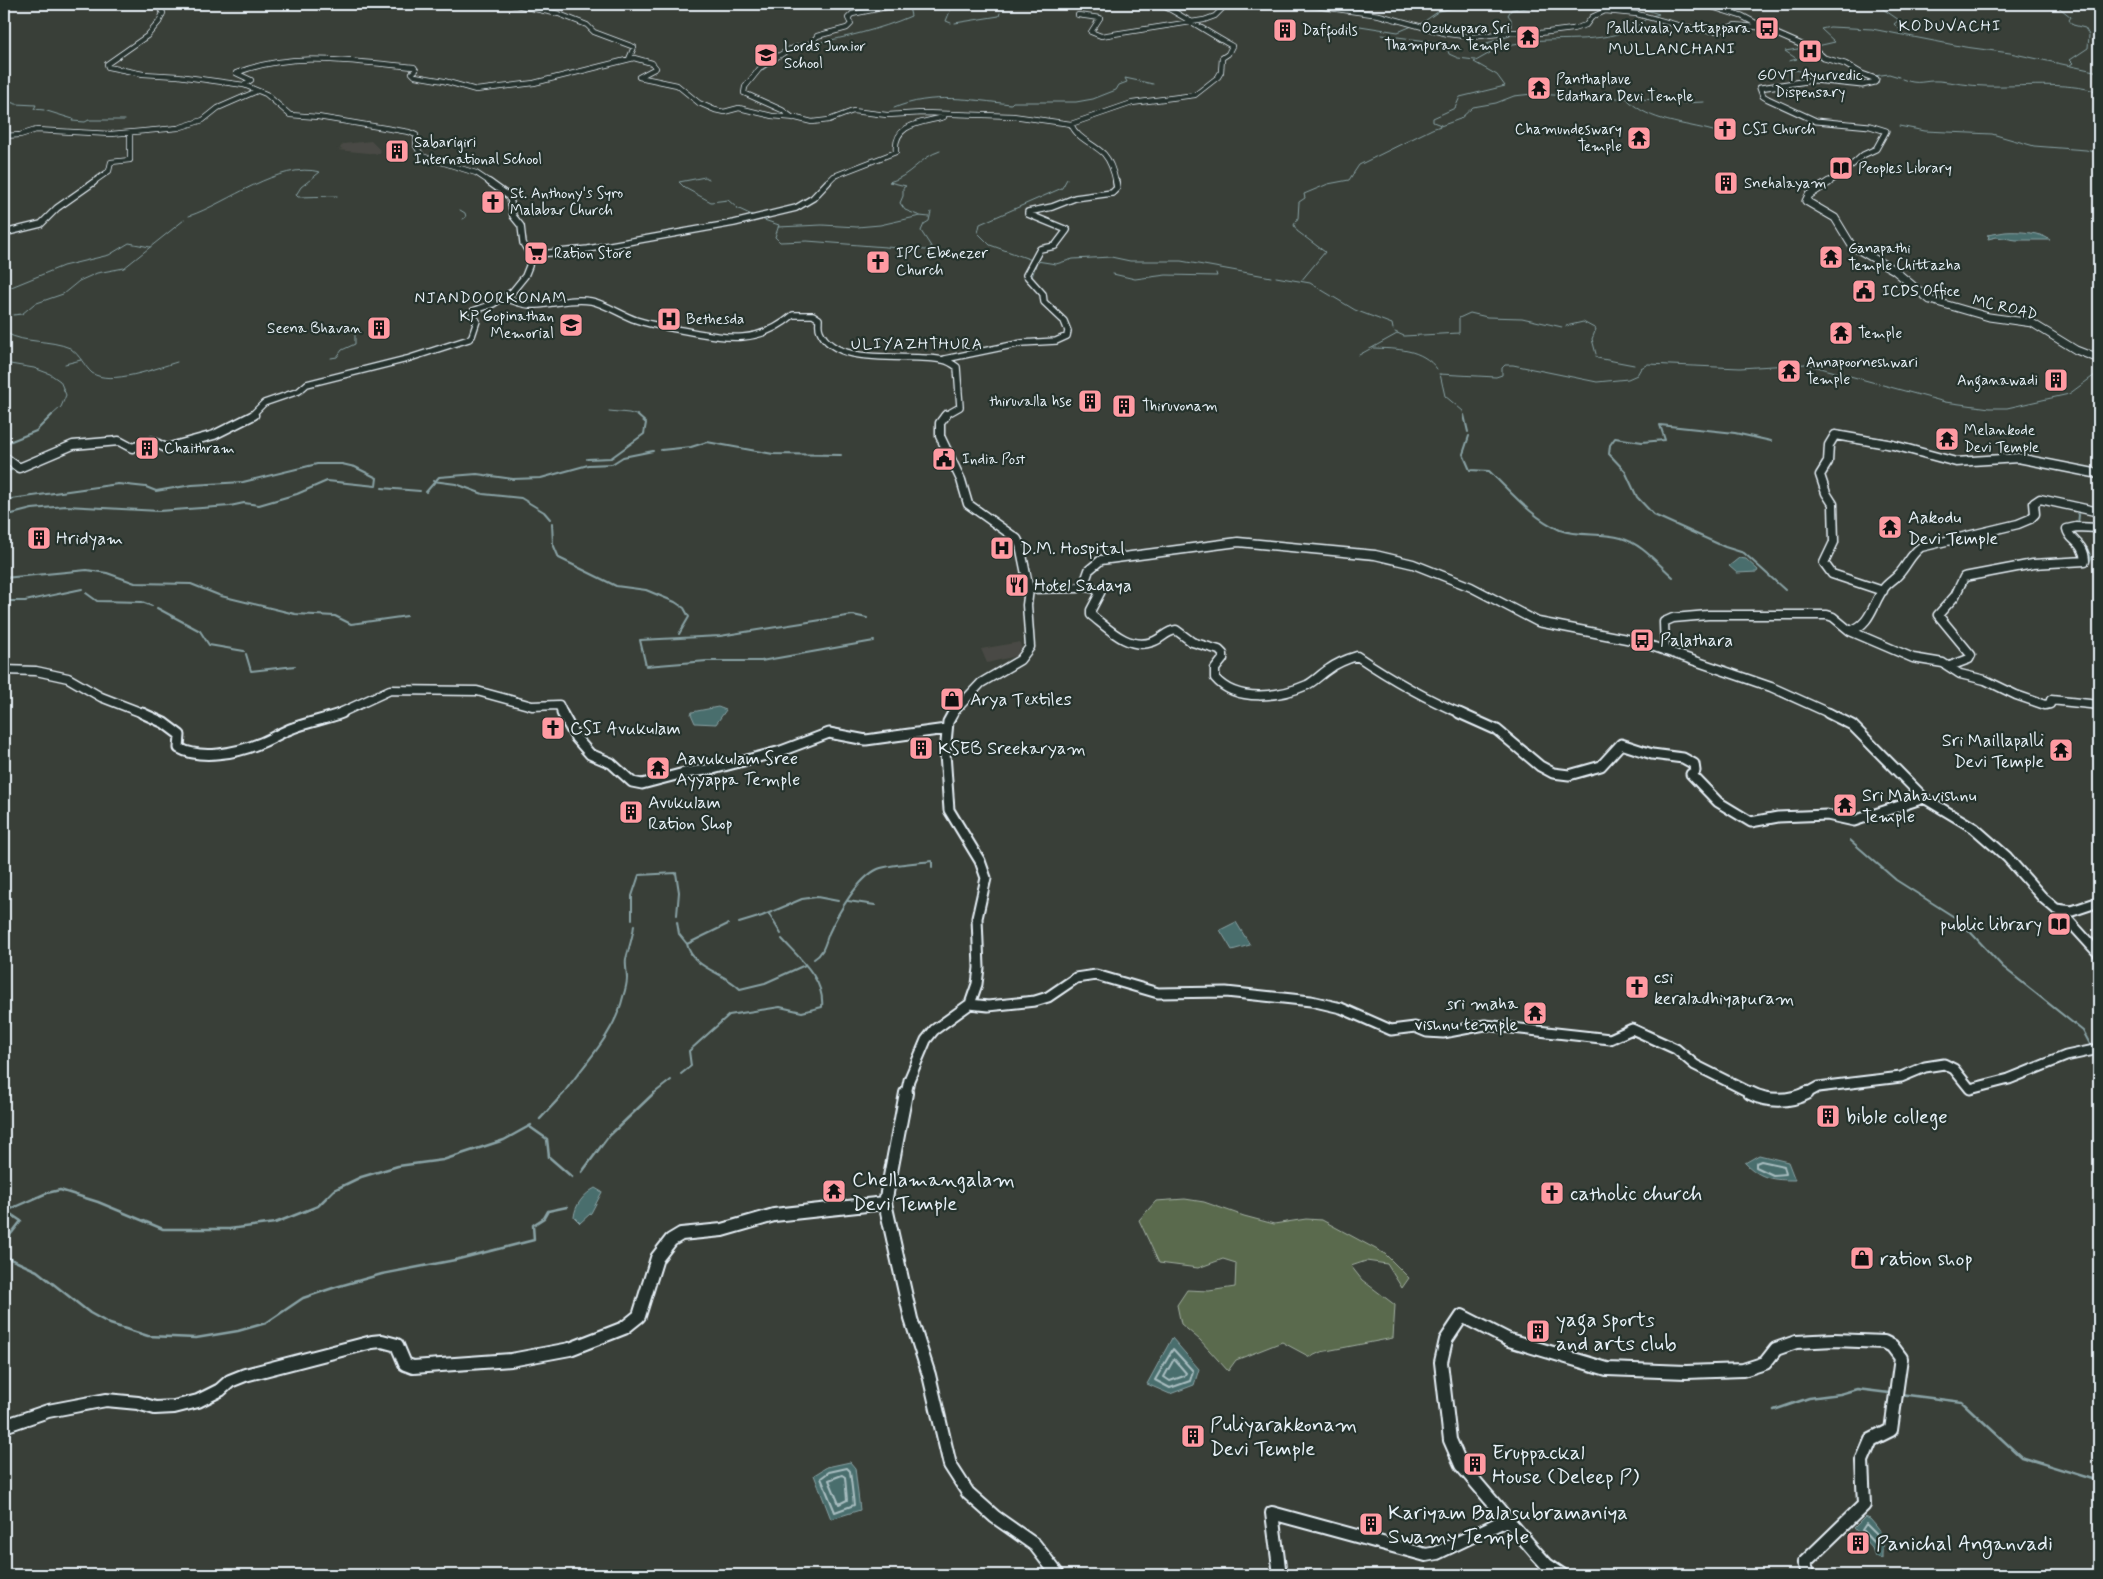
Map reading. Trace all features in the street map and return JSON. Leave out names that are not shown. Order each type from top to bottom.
[{"type":"main road","name":"MC ROAD","points":[[1704,4],[1742,16],[1765,28],[1789,37],[1816,51],[1824,58],[1845,64],[1876,81],[1862,85],[1814,80],[1760,88],[1763,96],[1812,120],[1826,123],[1870,126],[1884,130],[1886,133],[1876,149],[1863,155],[1844,172],[1809,195],[1807,203],[1835,218],[1852,246],[1894,270],[1930,300],[1989,317],[2032,324],[2076,350],[2099,359]]},
{"type":"main road","points":[[546,13],[559,14],[582,23],[594,32],[634,47],[629,59]]},
{"type":"main road","points":[[940,436],[961,480],[968,504],[1017,539],[1022,553],[1029,589],[1027,605],[1030,646],[1012,665],[981,682],[954,711],[946,728],[945,753],[949,810],[982,864],[986,878],[976,918],[978,976],[970,1004],[934,1030],[926,1040],[909,1080],[885,1202],[913,1326],[929,1375],[950,1465],[968,1493],[995,1517],[1035,1545],[1058,1575]]},
{"type":"main road","points":[[1738,1087],[1758,1097],[1783,1100],[1798,1098],[1818,1087],[1901,1077],[1911,1071],[1943,1064],[1950,1066],[1970,1089],[2012,1078],[2085,1050],[2099,1050]]},
{"type":"street","points":[[4,457],[19,468],[76,444],[119,441],[132,448],[152,441],[166,448],[207,438],[254,415],[264,403],[299,391],[307,384],[407,359],[469,339],[478,321],[472,313],[473,311],[493,305],[504,298],[526,274],[530,254],[523,243],[521,226],[514,216],[512,203],[508,195],[476,173],[422,156],[417,149],[418,139],[414,133],[359,125],[341,120],[290,115],[266,94],[244,85],[173,75],[143,74],[108,67],[107,64],[113,58],[146,38],[156,27],[163,13],[157,4]]},
{"type":"street","points":[[511,4],[546,13]]},
{"type":"street","points":[[793,118],[787,112],[744,93],[745,87],[761,67],[788,50],[812,43],[817,36],[847,28],[851,24],[848,18],[852,14],[889,6],[953,4]]},
{"type":"street","points":[[244,85],[251,80],[236,73],[256,65],[300,58],[414,67],[416,70],[412,73],[415,76],[444,81],[476,90],[534,83],[629,59],[643,59],[656,68],[639,77],[677,85],[699,103],[724,112],[739,108],[772,116],[812,122],[823,121],[853,111],[887,115],[951,114],[1013,116],[1071,124],[1132,103],[1194,95],[1218,77],[1221,72],[1222,58],[1228,54],[1232,47],[1231,44],[1207,32],[1194,21],[1160,4]]},
{"type":"street","points":[[1078,15],[1100,18],[1091,32],[1101,36],[1215,16],[1222,9],[1216,4]]},
{"type":"street","points":[[1302,4],[1379,15],[1460,36],[1478,37],[1511,32],[1548,32],[1573,29],[1586,25],[1592,17],[1605,11],[1637,14],[1672,24],[1709,31],[1720,31],[1724,27],[1733,25],[1765,28]]},
{"type":"street","points":[[4,136],[24,134],[36,130],[86,134],[130,133],[193,124],[203,120],[218,108],[257,91]]},
{"type":"street","points":[[530,254],[588,249],[734,222],[796,208],[811,199],[834,176],[896,152],[895,141],[904,129],[951,114]]},
{"type":"street","points":[[504,298],[529,305],[584,300],[651,324],[714,336],[742,338],[768,332],[779,327],[793,315],[813,315],[819,319],[818,329],[831,344],[851,352],[897,358],[945,359],[969,356],[1022,343],[1047,343],[1068,336],[1069,333],[1064,319],[1044,302],[1043,294],[1026,275],[1040,249],[1055,246],[1067,230],[1028,214],[1028,212],[1052,207],[1075,198],[1112,193],[1117,188],[1116,179],[1109,161],[1102,152],[1080,137],[1071,124]]},
{"type":"street","points":[[4,233],[26,230],[41,224],[57,208],[109,171],[111,162],[130,160],[128,152],[130,133]]},
{"type":"street","points":[[940,436],[940,423],[943,418],[960,407],[961,403],[957,366],[945,359]]},
{"type":"street","points":[[1883,591],[1832,574],[1824,563],[1834,542],[1833,504],[1826,493],[1820,475],[1830,459],[1829,447],[1835,435],[1874,441],[1956,462],[2018,458],[2099,474]]},
{"type":"street","points":[[1850,630],[1860,628],[1865,622],[1889,582],[1900,573],[1918,548],[2012,527],[2033,517],[2035,513],[2033,504],[2037,500],[2099,512]]},
{"type":"street","points":[[1950,666],[1969,659],[1971,655],[1945,626],[1938,615],[1955,596],[1964,577],[2033,564],[2085,561],[2080,542],[2068,534],[2066,529],[2076,527],[2099,528]]},
{"type":"street","points":[[1082,586],[1090,570],[1097,562],[1120,556],[1238,542],[1284,545],[1330,552],[1394,558],[1472,587],[1538,622],[1608,634],[1771,687],[1844,720],[1924,798],[1974,828],[2007,857],[2043,898],[2059,910],[2099,954]]},
{"type":"street","points":[[1029,589],[1078,588],[1082,586],[1095,589],[1100,593],[1091,610],[1092,615],[1127,642],[1134,644],[1155,641],[1165,632],[1176,630],[1192,642],[1219,650],[1223,654],[1223,659],[1215,667],[1214,673],[1217,680],[1228,689],[1254,697],[1311,682],[1335,665],[1357,656],[1396,682],[1422,696],[1497,730],[1540,766],[1553,773],[1568,775],[1602,766],[1621,744],[1652,754],[1683,758],[1694,764],[1695,771],[1691,774],[1709,794],[1724,807],[1751,822],[1778,817],[1819,816],[1854,821],[1924,798]]},
{"type":"street","points":[[1665,651],[1664,622],[1683,617],[1729,614],[1830,615],[1850,630],[1913,658],[1950,666],[1960,674],[1985,680],[2016,695],[2045,705],[2050,704],[2051,700],[2099,705]]},
{"type":"street","points":[[4,670],[38,670],[69,678],[100,697],[128,707],[172,728],[180,735],[180,750],[201,754],[223,752],[259,744],[285,731],[352,709],[380,692],[390,690],[477,691],[532,706],[559,705],[576,737],[592,755],[612,763],[627,780],[635,784],[712,769],[781,751],[829,733],[866,740],[946,728]]},
{"type":"street","points":[[2059,910],[2072,912],[2099,902]]},
{"type":"street","points":[[970,1004],[988,1006],[1048,998],[1076,978],[1090,975],[1158,993],[1226,992],[1251,996],[1275,996],[1321,1003],[1341,1008],[1391,1030],[1415,1027],[1427,1032],[1443,1033],[1485,1025],[1610,1039],[1616,1038],[1627,1030],[1632,1029],[1676,1049],[1695,1065],[1738,1087]]},
{"type":"street","points":[[4,1426],[48,1411],[106,1400],[155,1408],[174,1407],[198,1400],[220,1390],[230,1381],[245,1376],[372,1342],[382,1341],[397,1345],[405,1364],[413,1368],[511,1360],[570,1349],[624,1328],[639,1316],[655,1261],[666,1245],[682,1233],[714,1232],[772,1215],[885,1202]]},
{"type":"street","points":[[1562,1575],[1548,1565],[1461,1465],[1453,1452],[1448,1436],[1448,1415],[1440,1359],[1446,1339],[1462,1316],[1509,1340],[1531,1348],[1616,1370],[1686,1372],[1743,1370],[1765,1364],[1776,1349],[1796,1342],[1834,1340],[1884,1342],[1892,1346],[1901,1358],[1891,1430],[1871,1440],[1862,1461],[1864,1505],[1804,1562],[1809,1575]]},
{"type":"street","points":[[1280,1575],[1272,1513],[1426,1555],[1437,1553],[1508,1519]]},
{"type":"shaded area","points":[[371,141],[381,151],[379,154],[337,150],[343,149],[340,148],[343,144]]},
{"type":"shaded area","points":[[1020,642],[1021,648],[1016,656],[987,663],[981,649]]},
{"type":"green space","points":[[1185,1199],[1204,1202],[1274,1224],[1306,1219],[1322,1220],[1385,1254],[1409,1278],[1402,1288],[1387,1264],[1366,1261],[1351,1266],[1362,1280],[1395,1305],[1393,1338],[1321,1352],[1310,1357],[1282,1342],[1236,1360],[1228,1371],[1200,1340],[1181,1324],[1177,1305],[1187,1290],[1209,1291],[1235,1287],[1236,1263],[1223,1259],[1198,1268],[1159,1263],[1139,1220],[1156,1201]]},
{"type":"water","points":[[2005,232],[2041,235],[2050,240],[2016,240],[1997,237],[1988,239],[1989,236],[1987,235]]},
{"type":"water","points":[[1739,558],[1746,559],[1758,570],[1757,572],[1737,573],[1729,566]]},
{"type":"water","points":[[718,707],[726,710],[716,724],[695,723],[692,712]]},
{"type":"water","points":[[1236,922],[1250,945],[1232,950],[1220,930]]},
{"type":"water","points":[[1759,1155],[1788,1162],[1795,1180],[1768,1178],[1756,1172],[1745,1163]]},
{"type":"water","points":[[595,1188],[602,1192],[591,1213],[580,1223],[574,1217],[576,1208],[587,1193]]},
{"type":"water","points":[[1172,1338],[1199,1369],[1194,1385],[1170,1394],[1147,1384]]},
{"type":"water","points":[[850,1462],[855,1468],[860,1510],[831,1519],[814,1475],[827,1467]]},
{"type":"water","points":[[1865,1517],[1870,1519],[1881,1533],[1882,1558],[1875,1556],[1872,1548],[1854,1528]]},
{"type":"waterway","points":[[529,6],[537,4]]},
{"type":"waterway","points":[[1001,4],[1002,8]]},
{"type":"waterway","points":[[1419,25],[1439,11],[1474,4]]},
{"type":"waterway","points":[[1491,49],[1487,43],[1510,36],[1508,29],[1511,27],[1511,19],[1508,15],[1511,10],[1560,4]]},
{"type":"waterway","points":[[1627,4],[1659,14],[1652,16]]},
{"type":"waterway","points":[[2058,4],[2057,6],[2071,17],[2069,20],[2073,25],[2085,28],[2089,35],[2088,48],[2070,60],[2073,63],[2070,65]]},
{"type":"waterway","points":[[1877,5],[1899,20],[1894,24],[1903,33]]},
{"type":"waterway","points":[[950,6],[952,6],[946,21],[951,23]]},
{"type":"waterway","points":[[812,44],[862,33],[899,21],[911,16],[909,7]]},
{"type":"waterway","points":[[1502,7],[1517,8]]},
{"type":"waterway","points":[[955,23],[999,16],[1000,13]]},
{"type":"waterway","points":[[1491,49],[1533,41],[1607,36],[1622,33],[1646,19]]},
{"type":"waterway","points":[[1360,26],[1398,32],[1412,26]]},
{"type":"waterway","points":[[1813,47],[1835,42],[1821,29],[1830,27],[1872,29],[1965,47],[2010,53],[2099,72]]},
{"type":"waterway","points":[[1382,35],[1443,43],[1446,44],[1449,54],[1458,58],[1475,60]]},
{"type":"waterway","points":[[1789,61],[1797,59],[1785,51],[1804,48]]},
{"type":"waterway","points":[[1441,125],[1433,122],[1433,118],[1455,108],[1460,97],[1505,86],[1497,75],[1474,62],[1490,53],[1491,49]]},
{"type":"waterway","points":[[760,72],[776,60]]},
{"type":"waterway","points":[[1794,70],[1846,78],[1865,77]]},
{"type":"waterway","points":[[1873,76],[1889,74],[1899,77]]},
{"type":"waterway","points":[[894,108],[923,100],[937,99],[966,99],[1011,104],[1013,102],[1076,102],[1093,99],[1116,90],[1119,85],[1127,82],[1125,78],[1153,84]]},
{"type":"waterway","points":[[1902,79],[1913,82],[1939,81],[1979,86],[2057,86],[2099,92]]},
{"type":"waterway","points":[[1301,281],[1325,252],[1297,231],[1294,225],[1298,218],[1299,202],[1305,198],[1304,194],[1328,184],[1349,180],[1359,165],[1432,129],[1460,119],[1473,107],[1496,103],[1514,96],[1532,94],[1659,100],[1683,103],[1704,102]]},
{"type":"waterway","points":[[4,100],[16,104],[36,105],[34,109],[44,110]]},
{"type":"waterway","points":[[1628,100],[1646,113],[1668,121],[1713,131]]},
{"type":"waterway","points":[[47,111],[73,119],[72,121],[125,120]]},
{"type":"waterway","points":[[1899,126],[1925,131],[1992,134],[2034,146],[2086,150],[2099,153]]},
{"type":"waterway","points":[[920,216],[905,210],[900,203],[903,196],[903,188],[906,186],[889,182],[903,176],[940,151]]},
{"type":"waterway","points":[[189,216],[254,185],[288,172],[304,170],[320,172],[301,187],[296,195],[298,197],[337,196]]},
{"type":"waterway","points":[[709,179],[705,177],[679,182],[685,188],[711,202],[728,200],[737,208],[754,216]]},
{"type":"waterway","points":[[1032,260],[990,245],[978,233],[980,224],[1062,188],[1067,179]]},
{"type":"waterway","points":[[460,210],[465,213],[466,217],[463,219]]},
{"type":"waterway","points":[[778,227],[775,237],[780,242],[807,241],[925,250],[932,248],[921,231],[924,224],[929,221],[931,212]]},
{"type":"waterway","points":[[778,227],[822,225],[857,227],[880,225],[920,216]]},
{"type":"waterway","points":[[920,216],[929,217]]},
{"type":"waterway","points":[[761,219],[779,225],[778,227]]},
{"type":"waterway","points":[[13,315],[22,314],[34,304],[63,294],[79,281],[97,273],[124,268],[184,220]]},
{"type":"waterway","points":[[4,290],[63,266],[109,255],[129,243],[150,247]]},
{"type":"waterway","points":[[1034,280],[1032,277],[1037,261],[1056,264],[1073,259],[1111,257],[1130,261],[1181,261],[1271,277]]},
{"type":"waterway","points":[[1113,274],[1135,279],[1166,275],[1217,276],[1216,273]]},
{"type":"waterway","points":[[1276,277],[1310,283],[1355,310],[1392,324],[1393,329]]},
{"type":"waterway","points":[[1395,332],[1404,336],[1459,333],[1459,318],[1470,313],[1487,317],[1522,318],[1562,327]]},
{"type":"waterway","points":[[4,320],[8,317]]},
{"type":"waterway","points":[[1566,326],[1583,322],[1596,329],[1592,339],[1596,354]]},
{"type":"waterway","points":[[6,333],[21,339],[54,343],[70,348]]},
{"type":"waterway","points":[[331,358],[337,357],[342,350],[355,344],[355,333]]},
{"type":"waterway","points":[[1359,355],[1397,334]]},
{"type":"waterway","points":[[1373,348],[1416,353],[1431,362],[1437,369]]},
{"type":"waterway","points":[[71,349],[92,373],[100,377],[110,378],[134,375],[177,362]]},
{"type":"waterway","points":[[1596,356],[1597,358],[1634,365]]},
{"type":"waterway","points":[[65,364],[81,360]]},
{"type":"waterway","points":[[4,363],[34,368],[50,374],[60,381],[66,395],[61,407],[51,416]]},
{"type":"waterway","points":[[1440,374],[1496,377],[1502,375],[1502,368],[1505,365],[1513,365],[1597,382],[1628,379],[1637,375],[1641,368],[1648,364],[1740,368],[1806,364],[1945,402],[1990,408],[2007,408],[2069,394],[2099,372]]},
{"type":"waterway","points":[[1440,374],[1445,396],[1463,411],[1464,416]]},
{"type":"waterway","points":[[609,411],[638,416]]},
{"type":"waterway","points":[[1464,415],[1468,432]]},
{"type":"waterway","points":[[4,444],[36,431],[51,416]]},
{"type":"waterway","points":[[587,459],[611,458],[644,434],[646,423],[638,416]]},
{"type":"waterway","points":[[1771,441],[1735,433],[1660,425],[1665,440],[1642,442],[1615,438],[1610,445],[1609,454],[1625,471],[1637,497],[1654,515],[1725,547],[1744,553],[1785,590]]},
{"type":"waterway","points":[[1469,436],[1463,454],[1470,470],[1489,471],[1540,519],[1567,532],[1614,536],[1629,541],[1649,554],[1673,577]]},
{"type":"waterway","points":[[661,450],[691,447],[707,442],[773,454],[841,455]]},
{"type":"waterway","points":[[435,481],[439,477],[477,474],[513,479],[541,478],[588,465],[612,464],[623,457],[653,451]]},
{"type":"waterway","points":[[4,500],[118,484],[146,487],[156,491],[192,485],[243,482],[317,464],[342,464],[355,467],[377,478],[376,486],[327,481],[297,494],[259,505],[244,503],[230,506],[159,511],[66,506],[32,509],[4,516]]},
{"type":"waterway","points":[[4,472],[14,469]]},
{"type":"waterway","points":[[426,492],[435,481]]},
{"type":"waterway","points":[[435,481],[456,484],[483,494],[521,498],[544,512],[550,519]]},
{"type":"waterway","points":[[382,488],[420,491]]},
{"type":"waterway","points":[[2077,510],[2079,515],[2078,524]]},
{"type":"waterway","points":[[552,523],[553,544],[559,558],[616,586],[646,590],[675,602],[684,608],[689,617],[679,634]]},
{"type":"waterway","points":[[2073,534],[2084,545]]},
{"type":"waterway","points":[[2083,565],[2087,565],[2091,558],[2087,548]]},
{"type":"waterway","points":[[4,578],[87,570],[107,573],[135,583],[191,584],[221,596],[295,614],[335,616],[351,624],[407,616]]},
{"type":"waterway","points":[[1959,596],[1969,579]]},
{"type":"waterway","points":[[4,601],[25,601],[82,589]]},
{"type":"waterway","points":[[86,593],[97,601],[142,602],[152,606]]},
{"type":"waterway","points":[[157,608],[200,631],[209,645],[244,651]]},
{"type":"waterway","points":[[867,618],[853,615],[720,636],[640,640],[646,666],[707,661],[761,661],[874,641]]},
{"type":"waterway","points":[[1969,647],[1974,652],[1974,655]]},
{"type":"waterway","points":[[246,654],[251,671],[295,666]]},
{"type":"waterway","points":[[1975,681],[1987,685]]},
{"type":"waterway","points":[[1850,840],[1896,880],[1959,920],[2003,967],[2083,1031],[2091,1046]]},
{"type":"waterway","points":[[814,959],[822,951],[843,906],[863,880],[878,869],[890,866],[932,861],[932,867]]},
{"type":"waterway","points":[[632,919],[632,896],[639,875],[676,873],[679,892],[677,915]]},
{"type":"waterway","points":[[739,923],[762,916],[802,899],[817,897],[838,901]]},
{"type":"waterway","points":[[848,901],[875,905]]},
{"type":"waterway","points":[[769,914],[781,934]]},
{"type":"waterway","points":[[677,922],[679,934],[687,944]]},
{"type":"waterway","points":[[687,944],[728,924]]},
{"type":"waterway","points":[[563,1094],[598,1048],[619,1011],[626,985],[626,959],[634,925]]},
{"type":"waterway","points":[[681,1074],[691,1066],[689,1051],[729,1015],[780,1007],[802,1012],[822,1007],[822,997],[815,978],[803,961],[782,939]]},
{"type":"waterway","points":[[687,944],[695,959],[740,989],[765,983],[805,965]]},
{"type":"waterway","points":[[2094,1054],[2099,1063]]},
{"type":"waterway","points":[[653,1094],[671,1080]]},
{"type":"waterway","points":[[540,1119],[564,1093]]},
{"type":"waterway","points":[[582,1172],[608,1137],[654,1093]]},
{"type":"waterway","points":[[4,1243],[21,1221],[6,1211],[47,1193],[60,1190],[98,1202],[163,1229],[229,1229],[275,1223],[318,1206],[334,1190],[361,1177],[398,1166],[443,1160],[504,1140],[531,1125]]},
{"type":"waterway","points":[[530,1127],[547,1139],[549,1157],[572,1177]]},
{"type":"waterway","points":[[4,1256],[37,1271],[90,1313],[110,1324],[148,1336],[196,1338],[238,1331],[266,1323],[303,1298],[336,1287],[382,1274],[455,1260],[534,1240],[533,1225],[544,1218],[548,1211],[567,1207]]},
{"type":"waterway","points":[[1774,1410],[1809,1398],[1840,1394],[1857,1389],[1889,1393]]},
{"type":"waterway","points":[[1900,1394],[1962,1402],[2021,1457],[2099,1481]]},
{"type":"place","name":"Pallilivala,Vattappara","points":[[1767,28]]},
{"type":"place","name":"Daffodils","points":[[1285,30]]},
{"type":"place","name":"Ozukupara Sri Thampuran Temple","points":[[1528,37]]},
{"type":"place","name":"GOVT Ayurvedic Dispensary","points":[[1810,51]]},
{"type":"place","name":"Lords Junior School","points":[[766,55]]},
{"type":"place","name":"Panthaplave Edathara Devi Temple","points":[[1539,88]]},
{"type":"place","name":"CSI Church","points":[[1725,129]]},
{"type":"place","name":"Chamundeswary Temple","points":[[1639,138]]},
{"type":"place","name":"Sabarigiri International School","points":[[397,151]]},
{"type":"place","name":"Peoples Library","points":[[1841,168]]},
{"type":"place","name":"Snehalayam","points":[[1726,183]]},
{"type":"place","name":"St. Anthony's Syro Malabar Church","points":[[493,202]]},
{"type":"place","name":"Ration Store","points":[[536,253]]},
{"type":"place","name":"Ganapathi Temple Chittazha","points":[[1831,257]]},
{"type":"place","name":"IPC Ebenezer Church","points":[[878,262]]},
{"type":"place","name":"ICDS Office","points":[[1864,291]]},
{"type":"place","name":"Bethesda","points":[[669,319]]},
{"type":"place","name":"KP Gopinathan Memorial","points":[[571,325]]},
{"type":"place","name":"Seena Bhavan","points":[[379,328]]},
{"type":"place","name":"Temple","points":[[1841,333]]},
{"type":"place","name":"Annapoorneshwari Temple","points":[[1789,371]]},
{"type":"place","name":"Anganawadi","points":[[2056,380]]},
{"type":"place","name":"thiruvalla hse","points":[[1090,401]]},
{"type":"place","name":"Thiruvonam","points":[[1124,406]]},
{"type":"place","name":"Melankode Devi Temple","points":[[1947,439]]},
{"type":"place","name":"Chaithram","points":[[147,448]]},
{"type":"place","name":"India Post","points":[[944,459]]},
{"type":"place","name":"Aakodu Devi Temple","points":[[1890,527]]},
{"type":"place","name":"Hridyam","points":[[39,538]]},
{"type":"place","name":"D.M. Hospital","points":[[1002,548]]},
{"type":"place","name":"Hotel Sadaya","points":[[1017,585]]},
{"type":"place","name":"Palathara","points":[[1642,640]]},
{"type":"place","name":"Arya Textiles","points":[[952,699]]},
{"type":"place","name":"CSI Avukulam","points":[[553,728]]},
{"type":"place","name":"KSEB Sreekaryam","points":[[921,748]]},
{"type":"place","name":"Sri Maillapalli Devi Temple","points":[[2061,750]]},
{"type":"place","name":"Aavukulam Sree Ayyappa Temple","points":[[658,768]]},
{"type":"place","name":"Sri Mahavishnu Temple","points":[[1845,805]]},
{"type":"place","name":"Avukulam Ration Shop","points":[[631,812]]},
{"type":"place","name":"public library","points":[[2059,924]]},
{"type":"place","name":"csi keraladhiyapuram","points":[[1637,987]]},
{"type":"place","name":"sri maha vishnu temple","points":[[1535,1013]]},
{"type":"place","name":"bible college","points":[[1828,1116]]},
{"type":"place","name":"Chellamangalam Devi Temple","points":[[834,1191]]},
{"type":"place","name":"catholic church","points":[[1552,1193]]},
{"type":"place","name":"ration shop","points":[[1862,1258]]},
{"type":"place","name":"yaga sports and arts club","points":[[1538,1331]]},
{"type":"place","name":"Puliyarakkonam Devi Temple","points":[[1193,1436]]},
{"type":"place","name":"Eruppackal House (Deleep P)","points":[[1475,1464]]},
{"type":"place","name":"Kariyam Balasubramaniya Swamy Temple","points":[[1371,1524]]},
{"type":"place","name":"Panichal Anganvadi","points":[[1858,1543]]},
{"type":"district","name":"KODUVACHI","points":[[1950,25]]},
{"type":"district","name":"MULLANCHANI","points":[[1672,48]]},
{"type":"district","name":"NJANDOORKONAM","points":[[491,297]]},
{"type":"district","name":"ULIYAZHTHURA","points":[[917,343]]}]
